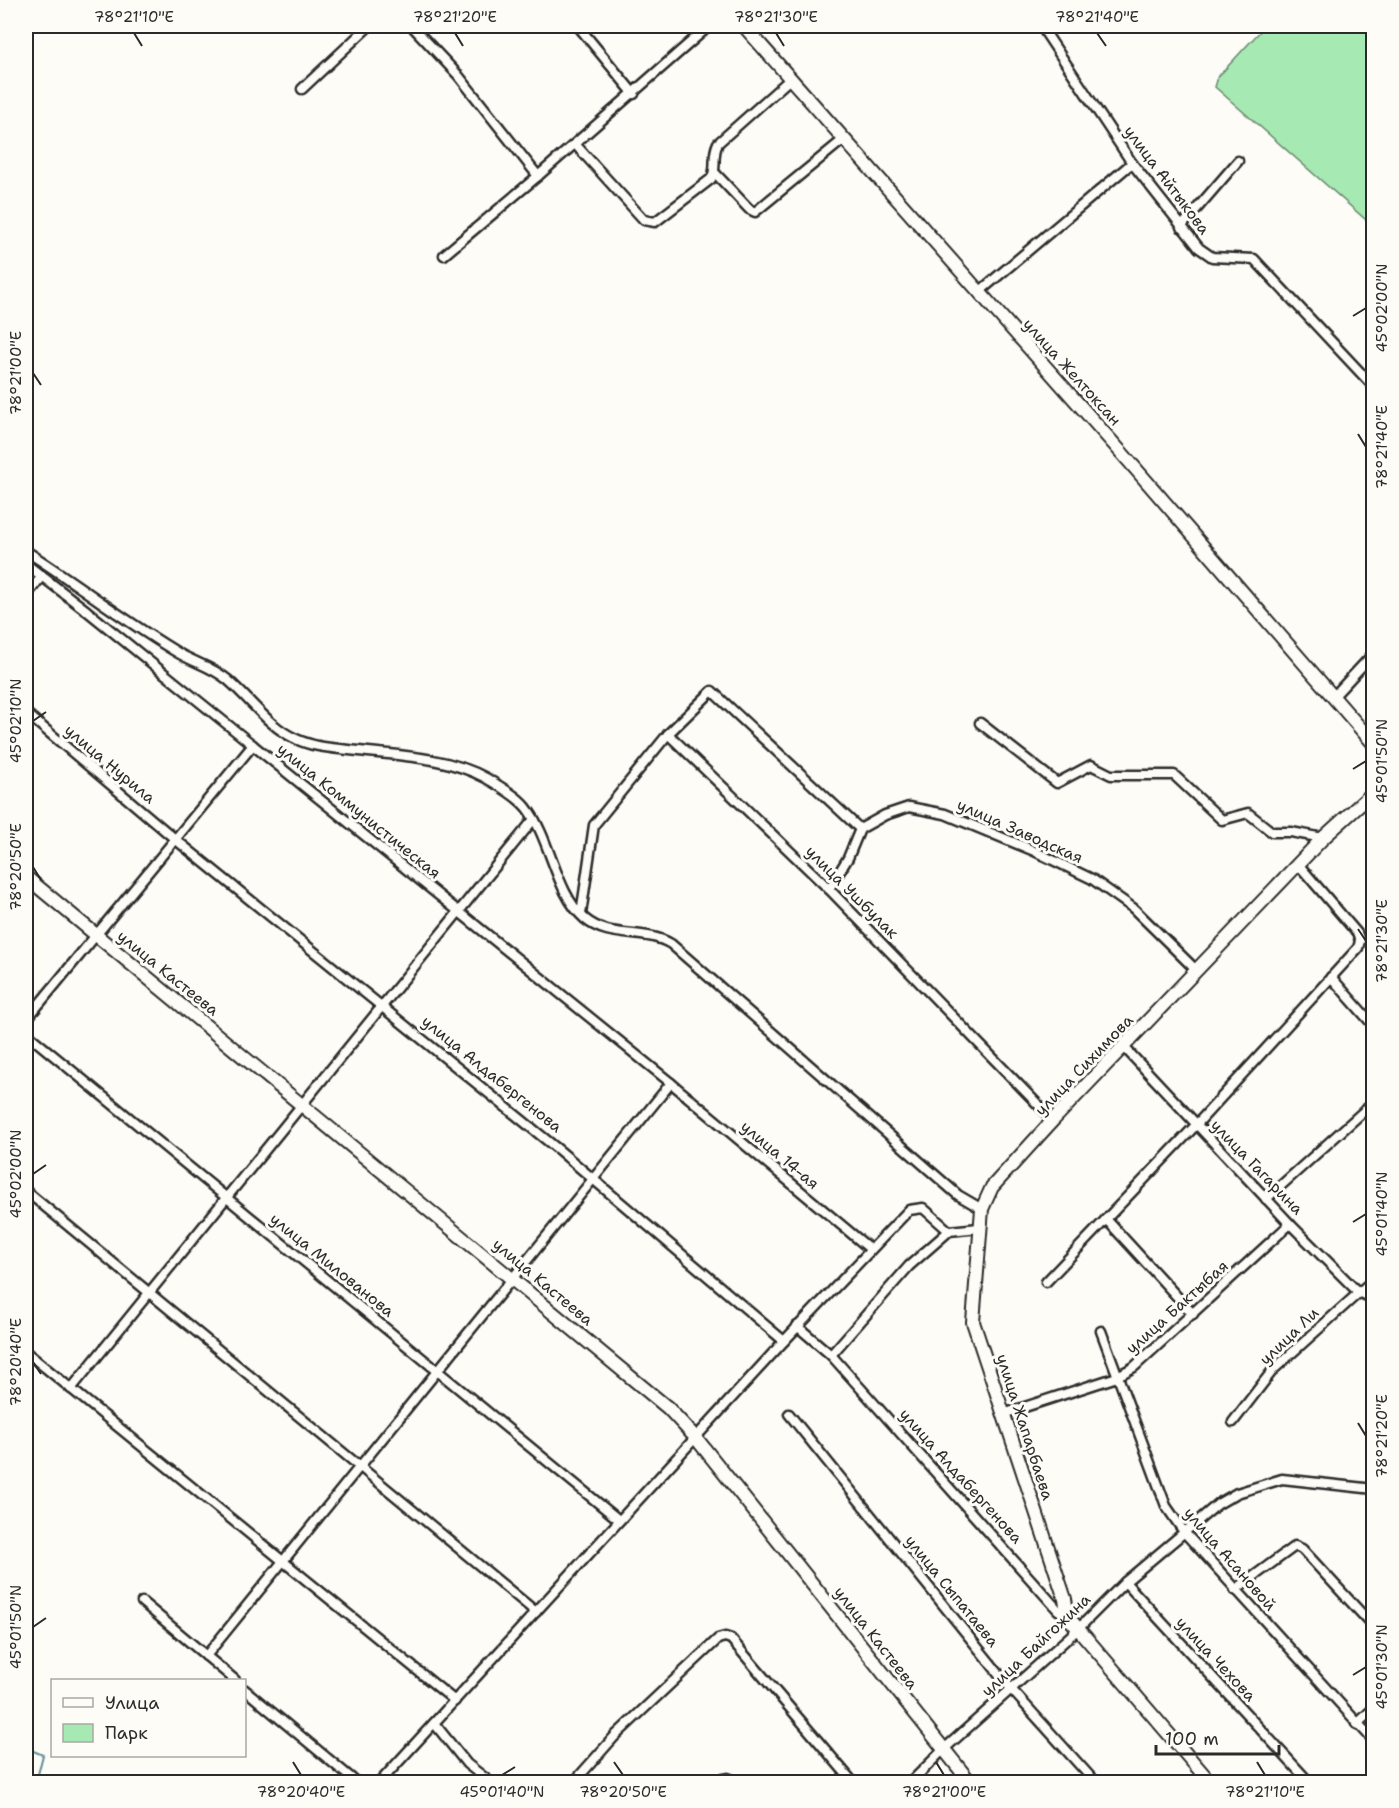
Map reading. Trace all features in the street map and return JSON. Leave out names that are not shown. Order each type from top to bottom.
[{"type":"street","points":[[302,89],[369,26]]},
{"type":"street","points":[[412,26],[458,75],[538,176]]},
{"type":"street","points":[[578,26],[634,94]]},
{"type":"street","points":[[444,255],[634,94],[709,26]]},
{"type":"street","name":"улица Желтоксан","points":[[744,26],[1374,744]]},
{"type":"street","name":"улица Айтыкова","points":[[1041,26],[1132,163],[1199,248],[1212,257],[1254,259],[1374,387]]},
{"type":"street","points":[[790,79],[718,143],[712,154],[715,173],[755,212],[844,139]]},
{"type":"street","points":[[576,144],[644,220],[650,222],[655,222],[707,183],[715,173]]},
{"type":"street","points":[[1181,226],[1238,161]]},
{"type":"street","points":[[979,292],[1132,163]]},
{"type":"street","points":[[26,551],[181,655],[227,680],[294,739],[314,746],[416,758],[451,766],[483,777],[513,795],[534,819],[568,896],[581,914],[605,930],[658,939],[671,944],[958,1195],[982,1209]]},
{"type":"street","name":"улица Коммунистическая","points":[[26,564],[671,1083]]},
{"type":"street","points":[[26,596],[42,576]]},
{"type":"street","points":[[1333,697],[1374,653]]},
{"type":"street","points":[[581,914],[594,825],[668,734],[711,691],[860,829],[848,858],[829,889]]},
{"type":"street","name":"улица Нурила","points":[[26,712],[175,839]]},
{"type":"street","points":[[980,723],[1057,783],[1091,765],[1111,775],[1174,776],[1222,820],[1248,813],[1272,832],[1292,832],[1323,838]]},
{"type":"street","name":"улица Ушбулак","points":[[668,734],[829,889],[1053,1120]]},
{"type":"street","points":[[26,1020],[253,745]]},
{"type":"street","name":"улица Сихимова","points":[[980,1228],[982,1209],[992,1187],[1053,1120],[1323,838],[1374,792]]},
{"type":"street","name":"улица Заводская","points":[[860,829],[885,815],[909,807],[945,814],[1032,850],[1092,879],[1133,908],[1196,970]]},
{"type":"street","points":[[71,1389],[302,1103],[460,913],[534,819]]},
{"type":"street","name":"улица Алдабергенова","points":[[175,839],[593,1179],[784,1341]]},
{"type":"street","points":[[1046,1282],[1196,1125],[1358,948],[1360,941],[1357,933],[1298,864]]},
{"type":"street","name":"улица Кастеева","points":[[26,876],[668,1408],[696,1438],[970,1782]]},
{"type":"street","points":[[1331,977],[1374,1026]]},
{"type":"street","name":"улица Милованова","points":[[26,1033],[619,1520]]},
{"type":"street","name":"улица Гагарина","points":[[1124,1047],[1290,1224],[1358,1292],[1374,1299]]},
{"type":"street","points":[[206,1656],[285,1563],[671,1083]]},
{"type":"street","name":"улица 14-ая","points":[[671,1083],[870,1249]]},
{"type":"street","points":[[1266,1199],[1374,1102]]},
{"type":"street","points":[[26,1191],[536,1612]]},
{"type":"street","points":[[380,1782],[797,1326],[909,1210],[923,1208],[949,1231]]},
{"type":"street","points":[[1106,1219],[1193,1314]]},
{"type":"street","name":"улица Бактыбая","points":[[1003,1414],[1117,1377],[1134,1367],[1290,1224]]},
{"type":"street","points":[[831,1355],[909,1266],[949,1231],[980,1228]]},
{"type":"street","name":"улица Жапарбаева","points":[[980,1228],[973,1322],[1065,1599],[1068,1617],[1077,1630]]},
{"type":"street","name":"улица Ли","points":[[1233,1422],[1273,1370],[1374,1279]]},
{"type":"street","name":"улица Алдабергенова","points":[[797,1326],[831,1355],[1058,1610],[1068,1617]]},
{"type":"street","name":"улица Асановой","points":[[1101,1331],[1166,1506],[1184,1532],[1235,1590],[1374,1741]]},
{"type":"street","points":[[26,1353],[455,1701]]},
{"type":"street","name":"улица Сыпатаева","points":[[789,1414],[1012,1689],[1095,1782]]},
{"type":"street","name":"улица Байгожина","points":[[911,1782],[943,1750],[1077,1630],[1125,1582],[1218,1504],[1237,1493],[1282,1479],[1374,1489]]},
{"type":"street","points":[[1235,1590],[1295,1546],[1302,1549],[1374,1627]]},
{"type":"street","name":"улица Чехова","points":[[1125,1582],[1309,1782]]},
{"type":"street","points":[[142,1602],[234,1679]]},
{"type":"street","points":[[1077,1630],[1210,1782]]},
{"type":"street","points":[[574,1782],[615,1736],[718,1639],[725,1636],[731,1639],[853,1782]]},
{"type":"street","points":[[246,1691],[356,1782]]},
{"type":"street","points":[[1357,1724],[1374,1708]]},
{"type":"street","points":[[434,1723],[467,1764],[490,1782]]},
{"type":"street","points":[[708,1782],[728,1778],[738,1782]]},
{"type":"green space","points":[[1265,26],[1373,26],[1373,226],[1215,87],[1218,77]]},
{"type":"waterway","points":[[26,1748],[43,1755],[36,1782]]}]
